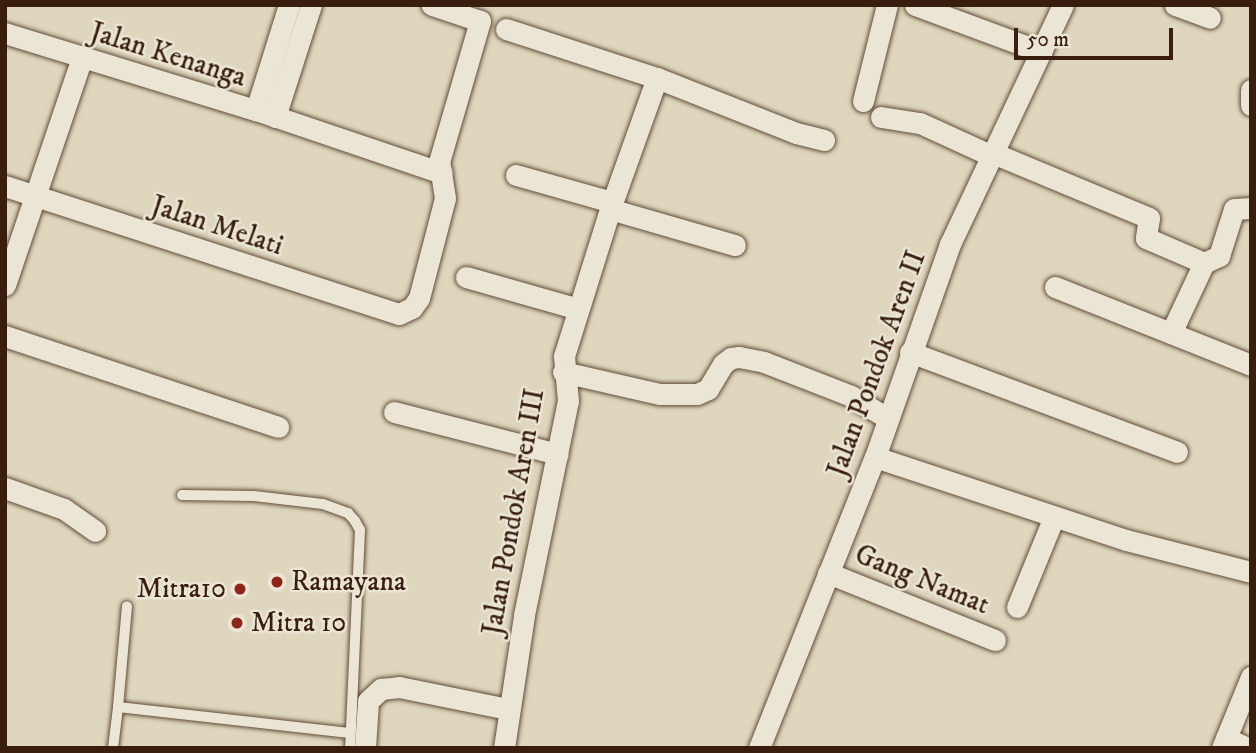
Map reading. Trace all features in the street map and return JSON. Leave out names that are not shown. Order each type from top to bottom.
[{"type":"street","points":[[265,114],[289,5]]},
{"type":"street","points":[[265,114],[311,5]]},
{"type":"street","points":[[432,5],[480,21],[439,162],[442,173]]},
{"type":"street","points":[[863,102],[887,5]]},
{"type":"street","points":[[915,5],[1042,52]]},
{"type":"street","name":"Jalan Pondok Aren II","points":[[759,748],[875,457],[950,244],[1063,5]]},
{"type":"street","points":[[1175,5],[1210,18]]},
{"type":"street","points":[[506,29],[657,78],[796,133],[824,140]]},
{"type":"street","name":"Jalan Kenanga","points":[[5,33],[265,114],[442,173]]},
{"type":"street","points":[[5,285],[82,58]]},
{"type":"street","name":"Jalan Pondok Aren III","points":[[504,748],[524,615],[568,401],[563,372],[564,356],[611,205],[657,78]]},
{"type":"street","points":[[1251,90],[1251,105]]},
{"type":"street","points":[[881,117],[920,123],[1149,218],[1146,238],[1204,263]]},
{"type":"street","name":"Jalan Melati","points":[[5,186],[399,314],[412,308],[419,298],[445,198],[442,173]]},
{"type":"street","points":[[516,175],[735,245]]},
{"type":"street","points":[[1171,333],[1204,263],[1219,256],[1234,209],[1251,208]]},
{"type":"street","points":[[467,277],[578,309]]},
{"type":"street","points":[[1055,287],[1251,365]]},
{"type":"street","points":[[5,336],[278,427]]},
{"type":"street","points":[[911,352],[1177,452]]},
{"type":"street","points":[[563,372],[660,394],[697,394],[708,389],[723,364],[731,358],[739,357],[764,362],[851,396],[887,418]]},
{"type":"street","points":[[394,412],[558,454]]},
{"type":"street","points":[[875,457],[1126,540],[1251,572]]},
{"type":"street","points":[[5,488],[64,509],[95,531]]},
{"type":"street","points":[[1017,607],[1054,517]]},
{"type":"street","name":"Gang Namat","points":[[828,573],[995,640]]},
{"type":"street","points":[[1247,748],[1224,743],[1251,677]]},
{"type":"street","points":[[358,741],[368,701],[382,689],[399,687],[508,709]]},
{"type":"lane","points":[[182,495],[254,496],[323,504],[348,513],[355,521],[360,530],[358,741],[350,748]]},
{"type":"lane","points":[[113,748],[127,606]]},
{"type":"lane","points":[[118,707],[358,741]]},
{"type":"place","name":"Ramayana","points":[[277,582]]},
{"type":"place","name":"Mitra10","points":[[240,589]]},
{"type":"place","name":"Mitra 10","points":[[237,623]]}]
